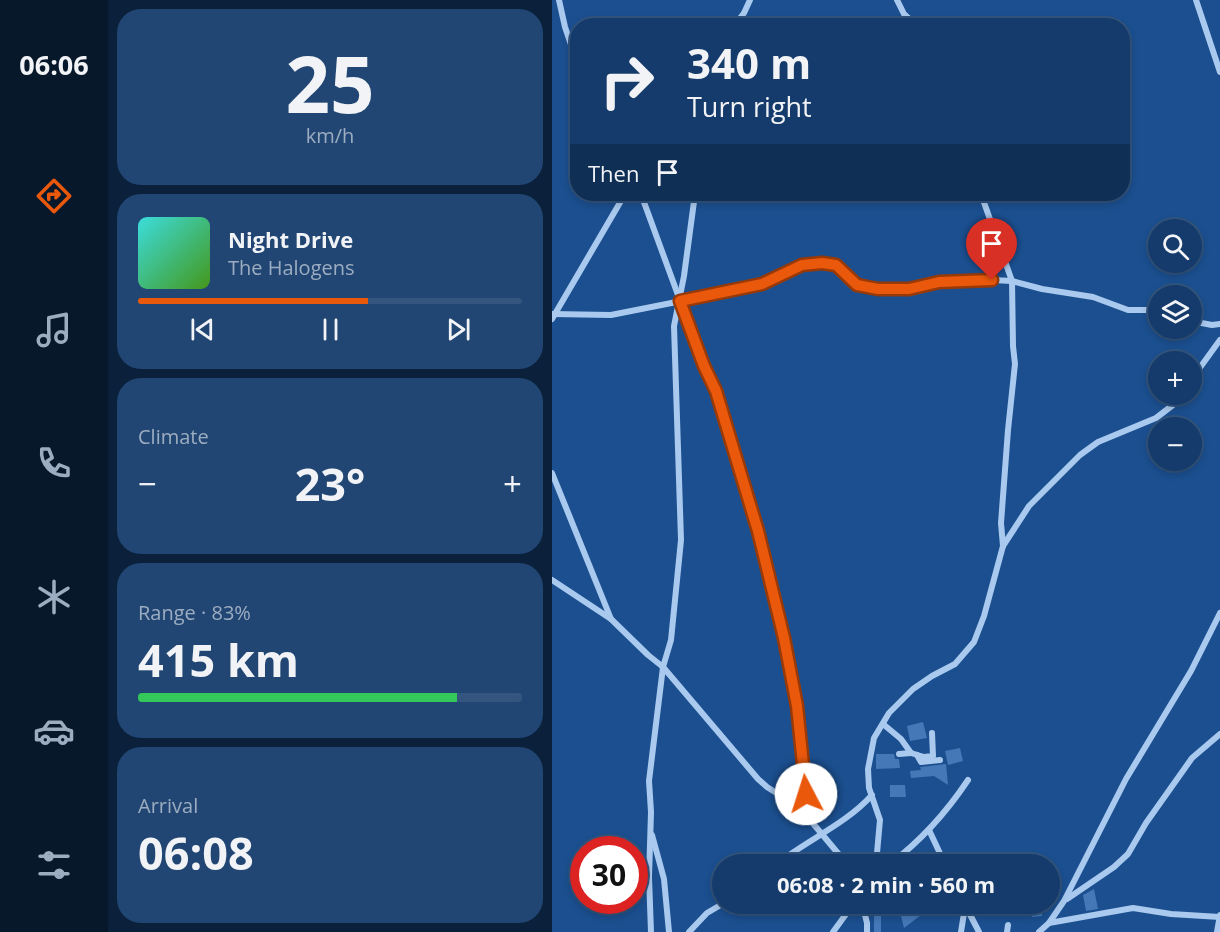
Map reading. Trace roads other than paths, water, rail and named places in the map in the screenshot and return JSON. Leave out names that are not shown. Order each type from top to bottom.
[{"type":"street","points":[[559,0],[570,41]]},
{"type":"street","points":[[743,18],[750,0]]},
{"type":"street","points":[[897,0],[908,18]]},
{"type":"street","points":[[1197,0],[1220,72]]},
{"type":"street","points":[[740,18],[744,13]]},
{"type":"street","points":[[553,315],[621,201]]},
{"type":"street","points":[[644,201],[727,424],[764,552],[797,706],[806,794],[802,810]]},
{"type":"street","points":[[651,932],[649,781],[663,667],[671,640],[681,540],[674,326],[680,301],[694,201]]},
{"type":"street","points":[[983,201],[1012,281],[1015,364],[1001,523],[1003,546]]},
{"type":"street","points":[[553,315],[611,315],[762,284],[802,265],[822,263],[836,265],[857,285],[878,289],[909,289],[939,282],[973,279],[1012,281],[1042,289],[1093,297],[1128,310],[1148,310]]},
{"type":"street","points":[[1202,323],[1220,324]]},
{"type":"street","points":[[1202,365],[1220,340]]},
{"type":"street","points":[[877,854],[880,820],[872,795],[868,769],[874,738],[889,713],[913,689],[955,664],[974,642],[984,616],[1003,546],[1029,506],[1080,455],[1098,442],[1156,418],[1173,405]]},
{"type":"street","points":[[552,473],[611,619]]},
{"type":"street","points":[[552,580],[611,619],[663,667],[758,779],[802,810],[839,854]]},
{"type":"street","points":[[1038,932],[1049,923],[1064,902],[1126,779],[1191,671],[1220,613]]},
{"type":"street","points":[[883,724],[907,745],[921,762],[940,760]]},
{"type":"street","points":[[899,754],[933,756],[932,733]]},
{"type":"street","points":[[1064,902],[1114,867],[1128,854],[1146,823],[1192,758],[1220,734]]},
{"type":"street","points":[[903,854],[948,810],[968,780]]},
{"type":"street","points":[[789,854],[862,806],[872,795]]},
{"type":"street","points":[[929,830],[940,854]]},
{"type":"street","points":[[651,831],[664,879],[669,932]]},
{"type":"street","points":[[1049,923],[1133,908],[1171,914],[1220,916],[1217,932]]},
{"type":"street","points":[[688,932],[712,911]]},
{"type":"street","points":[[833,932],[846,914]]},
{"type":"street","points":[[865,914],[867,932]]},
{"type":"street","points":[[961,932],[962,914]]},
{"type":"street","points":[[969,914],[979,932]]}]
